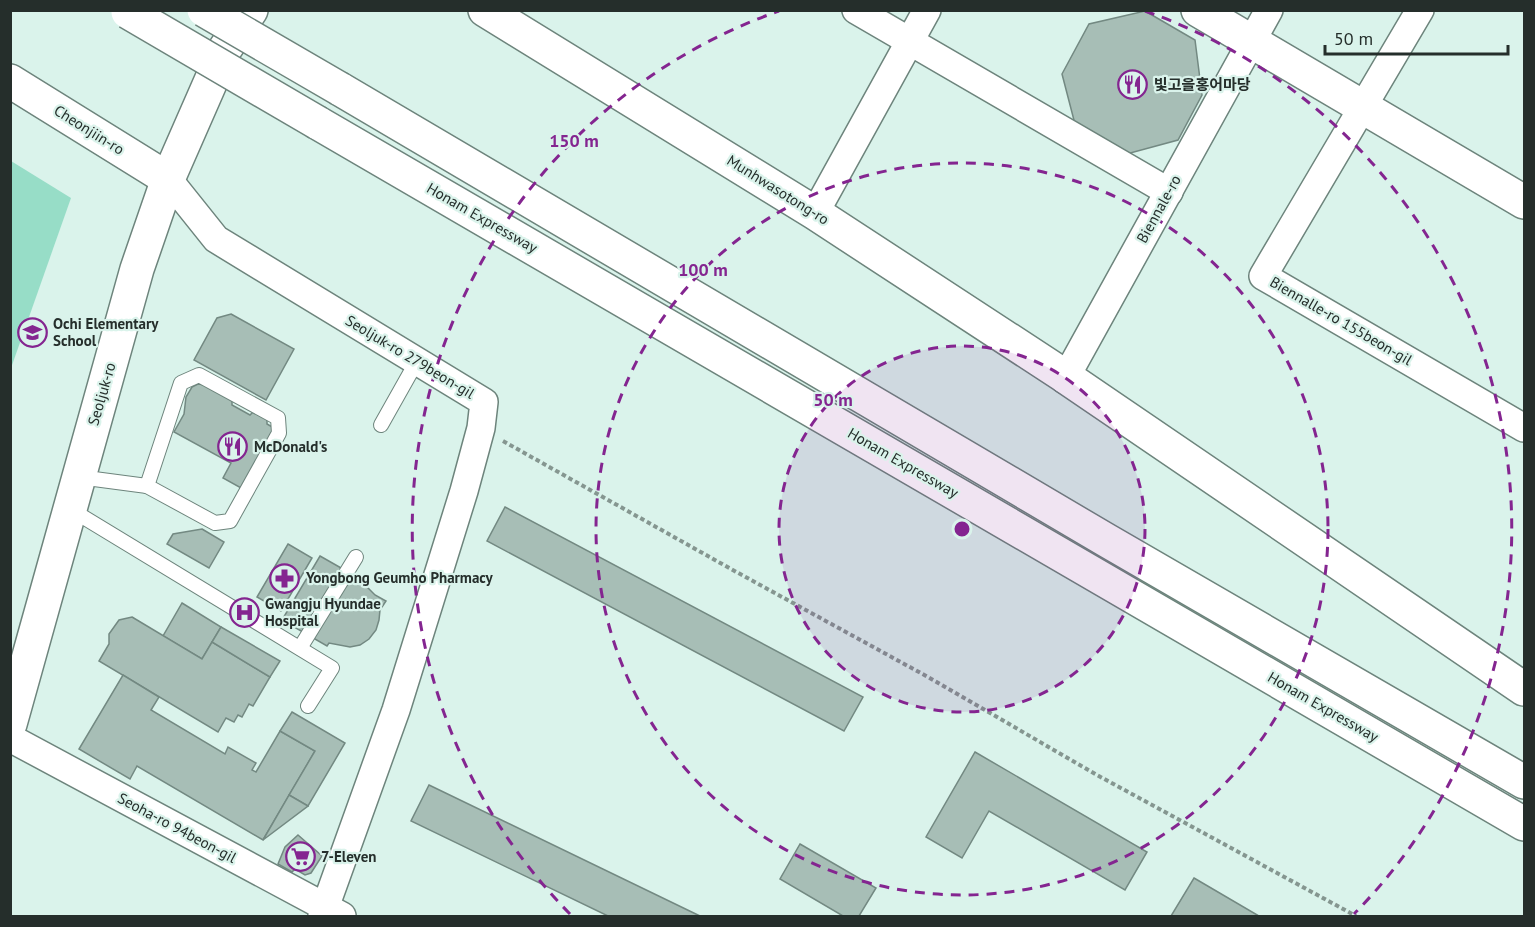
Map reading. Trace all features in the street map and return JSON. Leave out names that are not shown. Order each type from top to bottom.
[{"type":"main road","points":[[204,10],[1085,528],[1524,782]]},
{"type":"main road","name":"Seoljuk-ro","points":[[10,724],[137,269],[168,179],[225,49],[251,10]]},
{"type":"main road","name":"Munhwasotong-ro","points":[[485,10],[815,213],[1066,376],[1524,689]]},
{"type":"main road","points":[[1198,10],[1524,202]]},
{"type":"main road","name":"Honam Expressway","points":[[126,11],[1524,824]]},
{"type":"main road","name":"Cheonjiin-ro","points":[[10,81],[168,179]]},
{"type":"street","points":[[856,10],[1168,192]]},
{"type":"street","points":[[815,213],[927,10]]},
{"type":"street","name":"Biennale-ro","points":[[1066,376],[1269,10]]},
{"type":"street","points":[[1363,109],[1420,10]]},
{"type":"street","name":"Biennalle-ro 155beon-gil","points":[[1363,109],[1263,276],[1524,428]]},
{"type":"street","name":"Seoljuk-ro 279beon-gil","points":[[168,179],[216,239],[484,402],[481,428],[396,710],[330,914]]},
{"type":"street","name":"Seoha-ro 94beon-gil","points":[[10,738],[330,914]]},
{"type":"lane","points":[[381,425],[417,361]]},
{"type":"lane","points":[[79,477],[147,486],[215,523],[230,521],[279,433],[278,418],[199,375],[181,383],[147,486]]},
{"type":"lane","points":[[70,509],[332,668],[308,706]]},
{"type":"lane","points":[[300,648],[356,557]]},
{"type":"path","points":[[481,428],[928,677],[1097,775],[1356,916]]},
{"type":"green space","points":[[11,161],[71,198],[11,368]]},
{"type":"building","name":"빛고을홍어마당","points":[[1145,11],[1195,40],[1202,95],[1178,140],[1123,155],[1076,128],[1062,74],[1089,24]]},
{"type":"building","points":[[231,314],[294,349],[266,400],[194,360],[217,318]]},
{"type":"building","name":"McDonald's","points":[[198,384],[205,385],[232,400],[232,405],[250,415],[254,411],[267,419],[267,424],[274,428],[241,488],[223,478],[231,463],[174,432],[184,414],[186,397],[192,387]]},
{"type":"building","points":[[505,507],[863,697],[844,731],[487,541]]},
{"type":"building","points":[[202,529],[224,542],[209,568],[167,544],[173,534]]},
{"type":"building","name":"Yongbong Geumho Pharmacy","points":[[288,544],[312,558],[281,611],[257,597]]},
{"type":"building","points":[[320,556],[357,577],[355,580],[363,583],[375,595],[386,601],[380,610],[376,630],[360,645],[350,647],[329,643],[327,646],[282,620]]},
{"type":"building","points":[[182,603],[221,627],[202,659],[163,636]]},
{"type":"building","points":[[132,617],[202,659],[212,642],[270,677],[253,706],[249,704],[242,717],[238,715],[234,722],[226,718],[218,732],[99,661],[109,644],[109,634],[119,620]]},
{"type":"building","points":[[221,627],[280,661],[270,677],[212,642]]},
{"type":"building","points":[[123,675],[159,697],[151,710],[225,754],[228,747],[256,763],[252,770],[256,772],[280,731],[315,751],[263,840],[137,766],[130,779],[79,749]]},
{"type":"building","points":[[292,712],[345,743],[308,806],[289,795],[315,751],[280,731]]},
{"type":"building","points":[[975,752],[1147,852],[1125,890],[989,811],[962,858],[926,837]]},
{"type":"building","points":[[429,785],[700,916],[608,916],[411,821]]},
{"type":"building","points":[[289,795],[308,806],[263,840]]},
{"type":"building","points":[[298,835],[322,856],[311,873],[305,875],[295,869],[292,872],[278,864],[285,847]]},
{"type":"building","points":[[800,844],[876,888],[859,916],[843,916],[780,879]]},
{"type":"building","points":[[1194,878],[1259,916],[1171,916]]},
{"type":"place","name":"빛고을홍어마당","points":[[1133,85]]},
{"type":"place","name":"Ochi Elementary School","points":[[32,333]]},
{"type":"place","name":"McDonald's","points":[[233,447]]},
{"type":"place","name":"Yongbong Geumho Pharmacy","points":[[285,578]]},
{"type":"place","name":"Gwangju Hyundae Hospital","points":[[244,613]]},
{"type":"place","name":"7-Eleven","points":[[300,857]]}]
